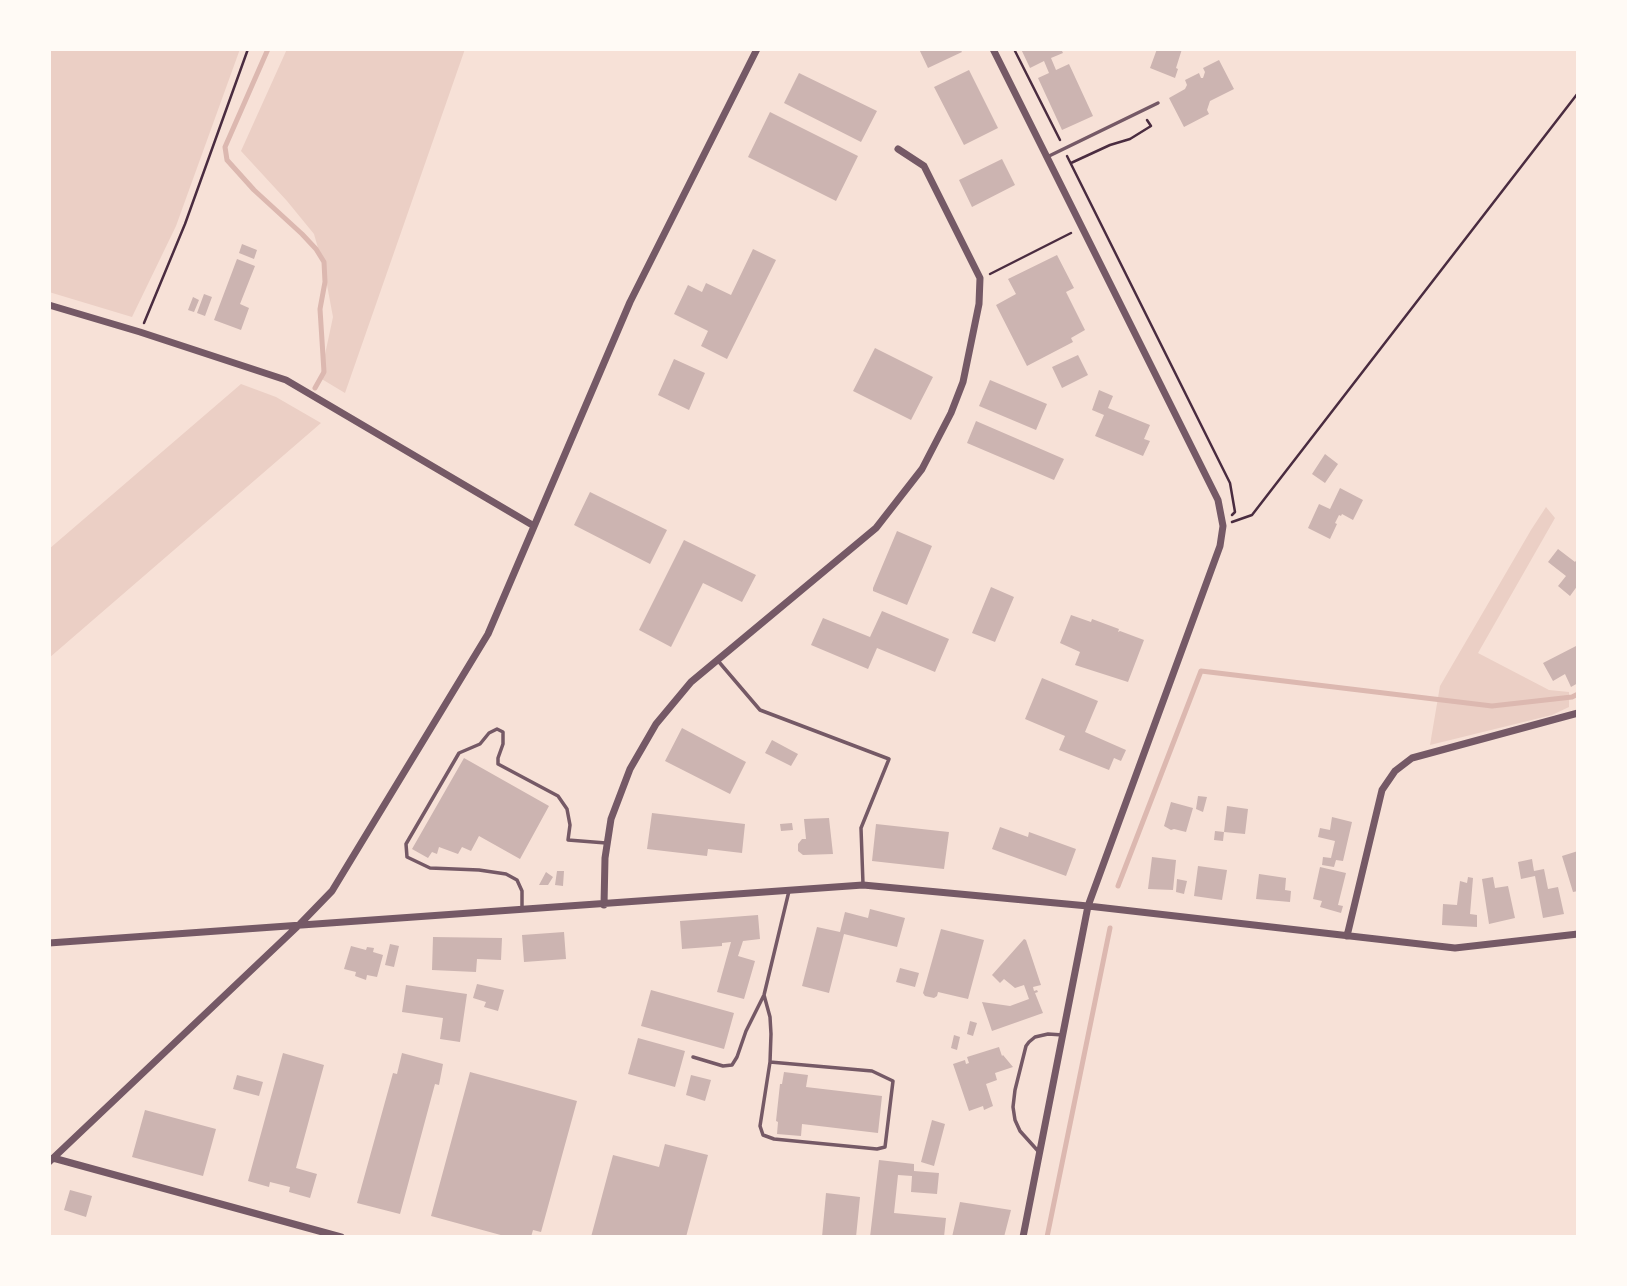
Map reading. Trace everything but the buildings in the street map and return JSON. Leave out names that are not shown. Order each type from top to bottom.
[{"type":"street","points":[[51,1160],[332,891],[488,634],[630,302],[757,49]]},
{"type":"street","points":[[993,49],[1218,500],[1223,526],[1220,546],[1088,906],[1023,1237]]},
{"type":"street","points":[[604,905],[605,858],[611,819],[630,769],[656,723],[691,682],[876,528],[922,469],[951,413],[963,382],[979,304],[980,278],[924,166],[898,149]]},
{"type":"street","points":[[49,305],[286,380],[534,526]]},
{"type":"street","points":[[1347,936],[1382,790],[1395,771],[1412,758],[1578,713]]},
{"type":"street","points":[[49,943],[863,886],[1088,906],[1455,948],[1578,934]]},
{"type":"street","points":[[51,1160],[341,1237]]},
{"type":"lane","points":[[1047,157],[1158,103]]},
{"type":"lane","points":[[717,660],[760,710],[889,760],[861,828],[863,886]]},
{"type":"lane","points":[[522,910],[522,891],[517,880],[506,874],[430,868],[407,857],[406,844],[460,753],[480,744],[489,733],[497,729],[503,732],[498,764],[558,796],[567,809],[570,825],[568,840],[607,843]]},
{"type":"lane","points":[[693,1057],[723,1066],[732,1065],[737,1057],[764,995],[789,891]]},
{"type":"lane","points":[[764,995],[770,1017],[770,1062],[760,1126],[764,1135],[774,1139],[877,1149],[885,1147],[893,1081],[872,1071],[770,1062]]},
{"type":"lane","points":[[1040,1153],[1028,1141],[1015,1120],[1015,1090],[1028,1042],[1048,1034],[1063,1035]]},
{"type":"path","points":[[140,332],[185,224],[248,49]]},
{"type":"path","points":[[1014,49],[1230,483],[1235,512],[1223,526]]},
{"type":"path","points":[[1223,526],[1252,515],[1578,93]]},
{"type":"path","points":[[1071,163],[1130,139],[1151,126],[1142,111]]},
{"type":"path","points":[[980,278],[1082,228]]},
{"type":"shaded area","points":[[49,49],[240,49],[176,226],[132,317],[49,292]]},
{"type":"shaded area","points":[[287,49],[465,49],[345,393],[320,378],[333,317],[314,234],[241,151]]},
{"type":"shaded area","points":[[241,384],[276,397],[321,423],[49,658],[49,549]]},
{"type":"shaded area","points":[[1546,507],[1555,518],[1478,653],[1549,690],[1569,692],[1569,707],[1552,715],[1430,745],[1440,686]]},
{"type":"waterway","points":[[268,49],[225,147],[227,160],[254,190],[302,234],[324,262],[325,282],[320,309],[324,372],[315,388]]},
{"type":"waterway","points":[[1118,886],[1201,671],[1492,706],[1572,697],[1578,694]]},
{"type":"waterway","points":[[1047,1237],[1110,928]]}]
